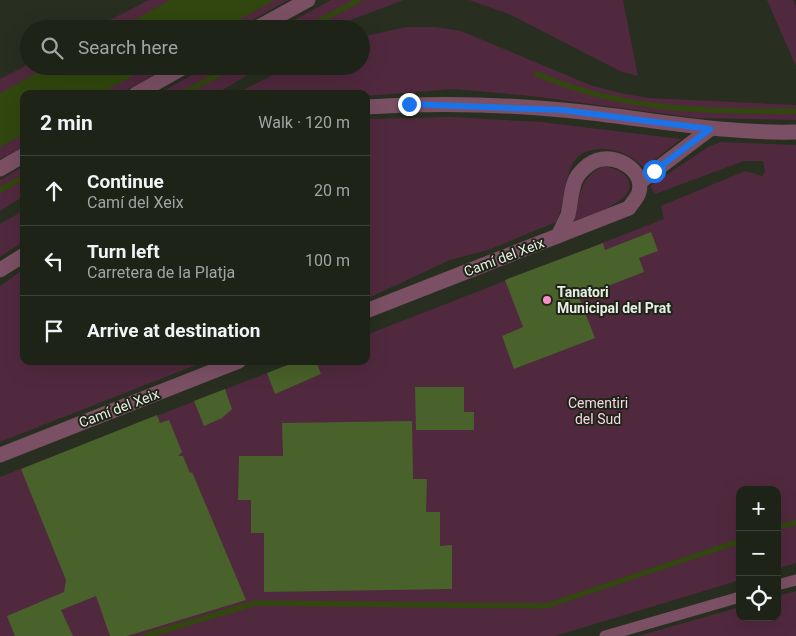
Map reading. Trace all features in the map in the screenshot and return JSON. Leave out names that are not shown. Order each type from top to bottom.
[{"type":"street","points":[[271,20],[308,0]]},
{"type":"street","points":[[143,90],[170,75]]},
{"type":"street","points":[[370,107],[419,104],[562,110],[710,129],[796,132]]},
{"type":"street","points":[[640,182],[710,129]]},
{"type":"street","points":[[0,168],[20,157]]},
{"type":"street","name":"Camí del Xeix","points":[[370,309],[558,236],[629,208],[639,193],[640,182],[636,172],[624,163],[612,159],[598,160],[587,166],[577,176],[567,217],[558,236]]},
{"type":"street","points":[[0,270],[20,257]]},
{"type":"street","name":"Camí del Xeix","points":[[0,455],[229,365]]},
{"type":"lane","points":[[781,584],[796,580]]},
{"type":"lane","points":[[605,636],[736,598]]},
{"type":"green space","points":[[149,0],[193,0],[156,20],[110,20]]},
{"type":"green space","points":[[256,0],[288,0],[252,20],[221,20]]},
{"type":"green space","points":[[331,0],[404,0],[350,20],[294,20]]},
{"type":"green space","points":[[469,0],[623,0],[638,76],[620,71],[509,14]]},
{"type":"green space","points":[[767,0],[793,0],[796,6],[796,66]]},
{"type":"green space","points":[[407,27],[435,27],[461,31],[590,85],[620,93],[649,98],[796,105],[796,120],[697,118],[531,96],[454,89],[370,96],[370,90],[243,90],[273,75],[370,75],[370,35]]},
{"type":"green space","points":[[20,69],[20,75],[48,75],[23,90],[20,90],[20,92],[0,104],[0,79]]},
{"type":"green space","points":[[117,75],[153,75],[127,90],[89,90]]},
{"type":"green space","points":[[192,75],[247,75],[223,90],[165,90]]},
{"type":"green space","points":[[452,117],[541,122],[681,139],[644,168],[621,152],[603,149],[589,151],[579,156],[572,164],[568,175],[556,222],[488,250],[450,260],[370,297],[370,119]]},
{"type":"green space","points":[[20,126],[20,148],[0,159],[0,139]]},
{"type":"green space","name":"Cementiri del Sud","points":[[721,142],[796,145],[796,563],[781,568],[781,486],[736,486],[736,581],[555,636],[0,636],[0,477],[288,365],[370,365],[370,333],[664,219],[661,206],[745,171],[762,176],[765,172],[763,161],[744,161],[655,194],[650,186],[708,147]]},
{"type":"green space","points":[[604,166],[617,170],[626,176],[630,187],[627,194],[611,206],[574,221],[585,182],[589,176]]},
{"type":"green space","points":[[20,168],[20,198],[0,211],[0,180]]},
{"type":"green space","points":[[20,212],[20,244],[0,257],[0,224]]},
{"type":"green space","points":[[20,272],[20,365],[196,365],[0,442],[0,286]]},
{"type":"green space","points":[[796,591],[796,636],[638,636],[736,608],[736,621],[781,621],[781,595]]},
{"type":"shaded area","points":[[170,0],[275,0],[238,20],[134,20]]},
{"type":"shaded area","points":[[33,75],[135,75],[107,90],[20,90],[20,136],[0,147],[0,93]]},
{"type":"building","name":"Tanatori Municipal del Prat","points":[[651,232],[658,251],[639,258],[644,272],[579,297],[595,338],[514,369],[502,336],[523,327],[505,280],[603,243],[605,250]]},
{"type":"building","points":[[288,365],[318,365],[321,374],[275,394],[267,373]]},
{"type":"building","points":[[415,387],[464,387],[464,412],[474,412],[474,430],[416,430]]},
{"type":"building","points":[[225,389],[232,409],[222,418],[204,426],[194,401]]},
{"type":"building","points":[[157,415],[160,423],[169,420],[182,452],[178,456],[183,456],[190,473],[192,472],[246,600],[127,636],[110,636],[96,596],[61,610],[73,636],[15,636],[7,616],[64,592],[66,580],[21,469]]},
{"type":"building","points":[[412,421],[413,479],[427,479],[426,512],[440,512],[440,546],[452,545],[452,589],[264,592],[264,533],[251,533],[251,500],[238,500],[239,456],[283,456],[282,423]]},
{"type":"waterway","points":[[321,20],[359,0]]},
{"type":"waterway","points":[[537,74],[601,96],[664,107],[729,111],[796,111]]},
{"type":"waterway","points":[[189,90],[217,75]]},
{"type":"waterway","points":[[0,190],[20,179]]},
{"type":"waterway","points":[[781,527],[796,522]]},
{"type":"waterway","points":[[146,636],[255,603],[546,606],[736,542]]},
{"type":"place","name":"Tanatori Municipal del Prat","points":[[547,300]]},
{"type":"route","points":[[409,104],[562,110],[710,129],[654,171]]}]
